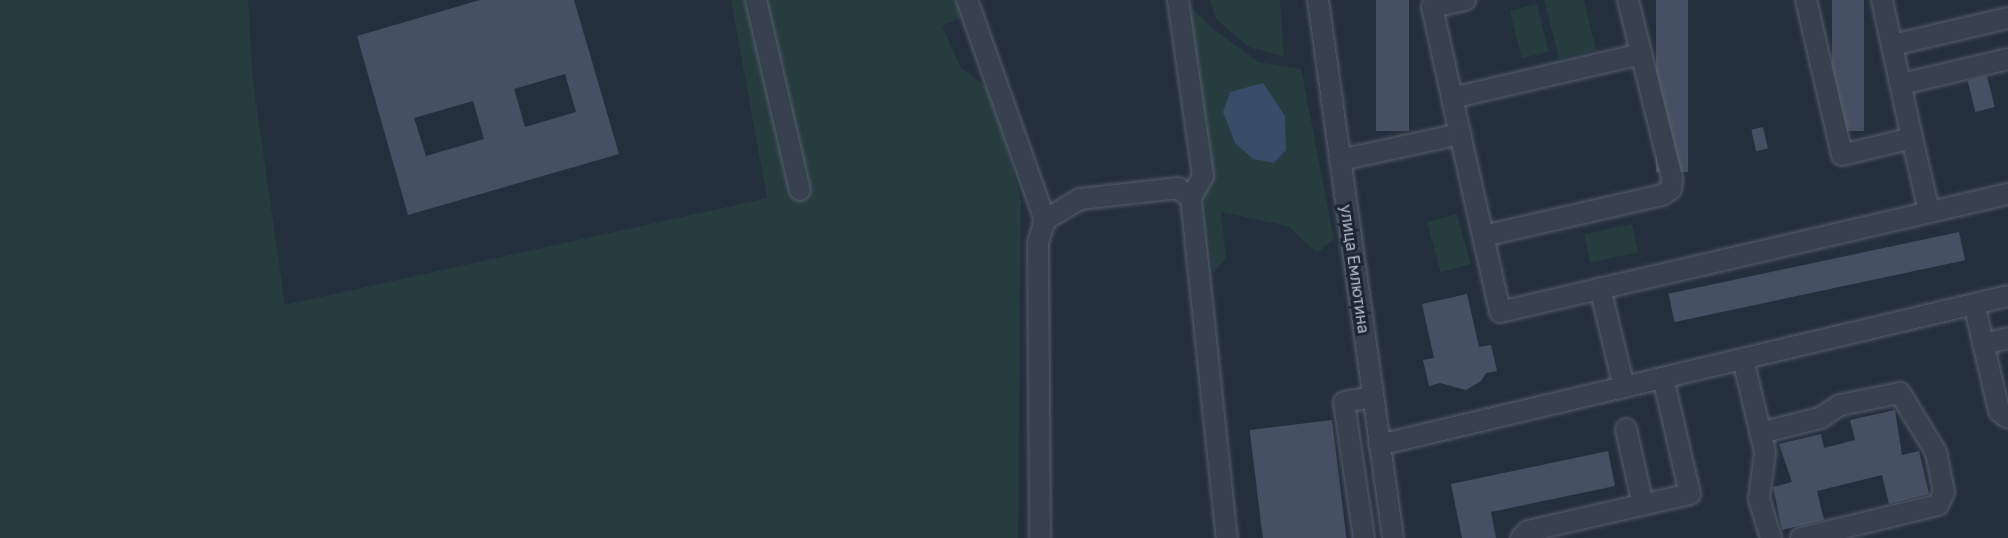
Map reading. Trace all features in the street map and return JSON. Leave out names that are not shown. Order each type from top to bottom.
[{"type":"street","points":[[756,0],[800,190]]},
{"type":"street","points":[[967,0],[1045,220],[1038,243],[1040,538]]},
{"type":"street","points":[[1178,0],[1203,176],[1191,198],[1227,538]]},
{"type":"street","name":"улица Емлютина","points":[[1318,0],[1393,538]]},
{"type":"street","points":[[1465,0],[1432,8],[1500,312],[2008,194]]},
{"type":"street","points":[[1483,236],[1662,195],[1671,189],[1672,178],[1628,0]]},
{"type":"street","points":[[1806,0],[1842,155],[1912,138]]},
{"type":"street","points":[[1882,0],[1929,211]]},
{"type":"street","points":[[1893,45],[2008,18]]},
{"type":"street","points":[[1452,98],[1641,54]]},
{"type":"street","points":[[1902,84],[2008,59]]},
{"type":"street","points":[[1340,160],[1460,134]]},
{"type":"street","points":[[1045,220],[1080,199],[1178,188],[1191,198]]},
{"type":"street","points":[[1600,288],[1624,387]]},
{"type":"street","points":[[1379,445],[2008,296]]},
{"type":"street","points":[[1974,304],[1999,411],[2008,418]]},
{"type":"street","points":[[1983,344],[2008,338]]},
{"type":"street","points":[[1743,359],[1765,452],[1759,499],[1771,538]]},
{"type":"street","points":[[1521,538],[1528,531],[1558,532],[1643,505],[1690,494],[1663,378]]},
{"type":"street","points":[[1760,433],[1820,418],[1840,405],[1900,393],[1936,452],[1944,492],[1938,505],[1801,538]]},
{"type":"street","points":[[1364,538],[1344,402],[1372,398]]},
{"type":"street","points":[[1626,429],[1643,505]]},
{"type":"green space","points":[[0,0],[248,0],[253,82],[285,305],[767,198],[731,0],[958,0],[964,16],[942,26],[961,68],[992,91],[1021,200],[1018,538],[0,538]]},
{"type":"green space","points":[[1210,0],[1280,0],[1284,57],[1249,47],[1216,19]]},
{"type":"green space","points":[[1544,0],[1584,0],[1596,50],[1559,59]]},
{"type":"green space","points":[[1185,1],[1213,29],[1259,62],[1301,69],[1334,239],[1317,253],[1288,226],[1221,212],[1226,258],[1213,273]]},
{"type":"green space","points":[[1537,4],[1549,52],[1522,58],[1510,11]]},
{"type":"green space","points":[[1457,214],[1470,264],[1441,272],[1427,222]]},
{"type":"green space","points":[[1632,224],[1638,252],[1590,263],[1584,234]]},
{"type":"water","points":[[1263,83],[1285,116],[1286,150],[1274,163],[1253,159],[1235,143],[1223,112],[1230,92]]},
{"type":"building","points":[[480,0],[574,0],[619,154],[408,215],[357,36]],"holes":[[[565,74],[576,112],[525,127],[514,89]],[[473,101],[484,139],[426,156],[414,118]]]},
{"type":"building","points":[[1376,0],[1409,0],[1409,131],[1376,131]]},
{"type":"building","points":[[1656,0],[1688,0],[1688,172],[1656,172]]},
{"type":"building","points":[[1832,0],[1864,0],[1864,131],[1832,131]]},
{"type":"building","points":[[1987,76],[1995,107],[1975,112],[1968,81]]},
{"type":"building","points":[[1763,127],[1768,148],[1756,151],[1751,130]]},
{"type":"building","points":[[1959,232],[1965,260],[1675,322],[1668,294]]},
{"type":"building","points":[[1467,294],[1479,347],[1491,345],[1497,371],[1486,373],[1481,381],[1466,390],[1440,383],[1429,386],[1423,360],[1434,358],[1422,304]]},
{"type":"building","points":[[1895,410],[1902,455],[1919,451],[1929,494],[1889,504],[1882,475],[1817,491],[1824,520],[1782,530],[1773,487],[1792,482],[1779,444],[1821,434],[1824,448],[1855,440],[1850,420]]},
{"type":"building","points":[[1332,420],[1346,538],[1263,538],[1250,430]]},
{"type":"building","points":[[1608,451],[1615,486],[1491,512],[1496,538],[1462,538],[1451,484]]}]
